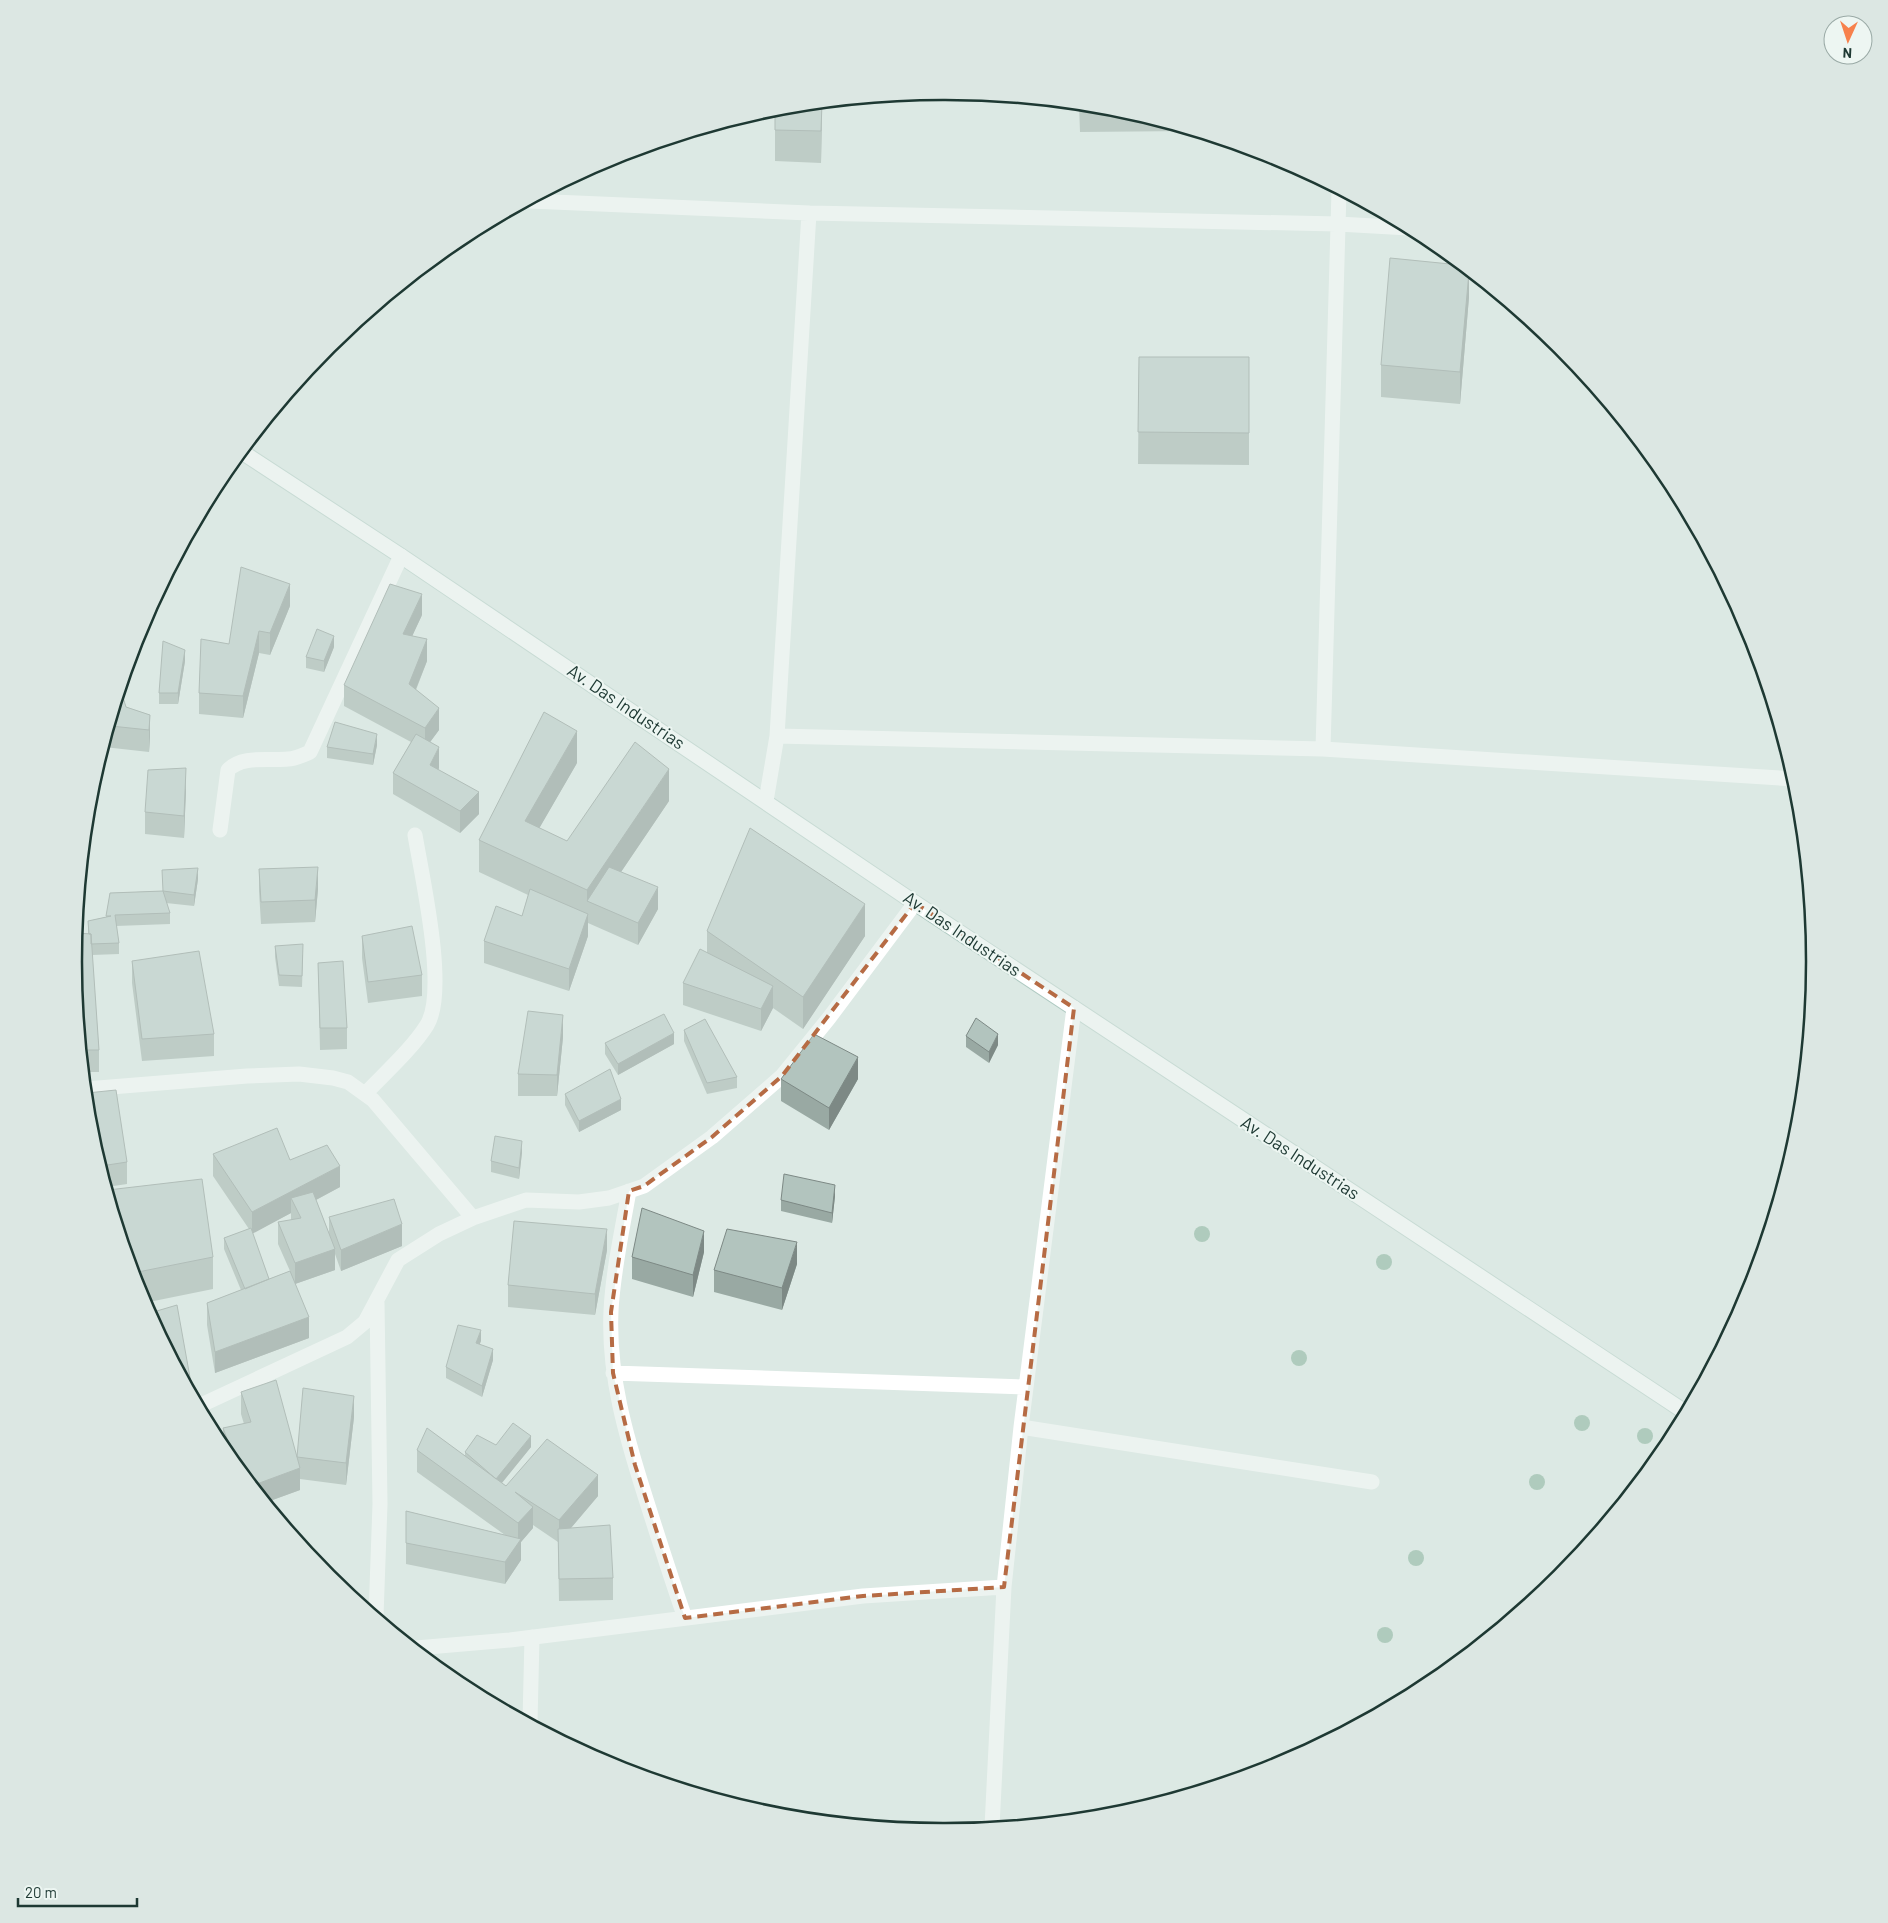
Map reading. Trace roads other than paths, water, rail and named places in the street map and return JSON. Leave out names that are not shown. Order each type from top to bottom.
[{"type":"street","points":[[1323,749],[1339,196]]},
{"type":"street","points":[[541,201],[809,213],[1338,224],[1394,227]]},
{"type":"street","points":[[766,801],[777,736],[809,213]]},
{"type":"street","name":"Av. Das Industrias","points":[[248,456],[401,556],[766,801],[915,904],[1680,1408]]},
{"type":"street","points":[[220,830],[228,770],[233,764],[246,761],[290,759],[310,752],[401,556]]},
{"type":"street","points":[[777,736],[1323,749],[1785,778]]},
{"type":"street","points":[[366,1094],[427,1025],[434,1009],[433,946],[415,835]]},
{"type":"street","points":[[205,1404],[347,1337],[365,1322],[398,1260],[439,1234],[473,1218],[526,1200],[578,1202],[609,1198],[644,1186],[712,1137],[782,1076],[829,1018],[915,904]]},
{"type":"street","points":[[992,1821],[1004,1587],[1021,1427],[1074,1008]]},
{"type":"street","points":[[92,1089],[247,1076],[300,1074],[348,1082],[373,1100],[473,1218]]},
{"type":"street","points":[[629,1191],[611,1312],[613,1373],[619,1407],[635,1465],[685,1618]]},
{"type":"street","points":[[376,1609],[380,1504],[377,1301]]},
{"type":"street","points":[[613,1373],[1026,1387]]},
{"type":"street","points":[[1021,1427],[1372,1482]]},
{"type":"street","points":[[423,1647],[532,1637],[863,1596],[1004,1587]]},
{"type":"street","points":[[530,1717],[532,1637]]}]
